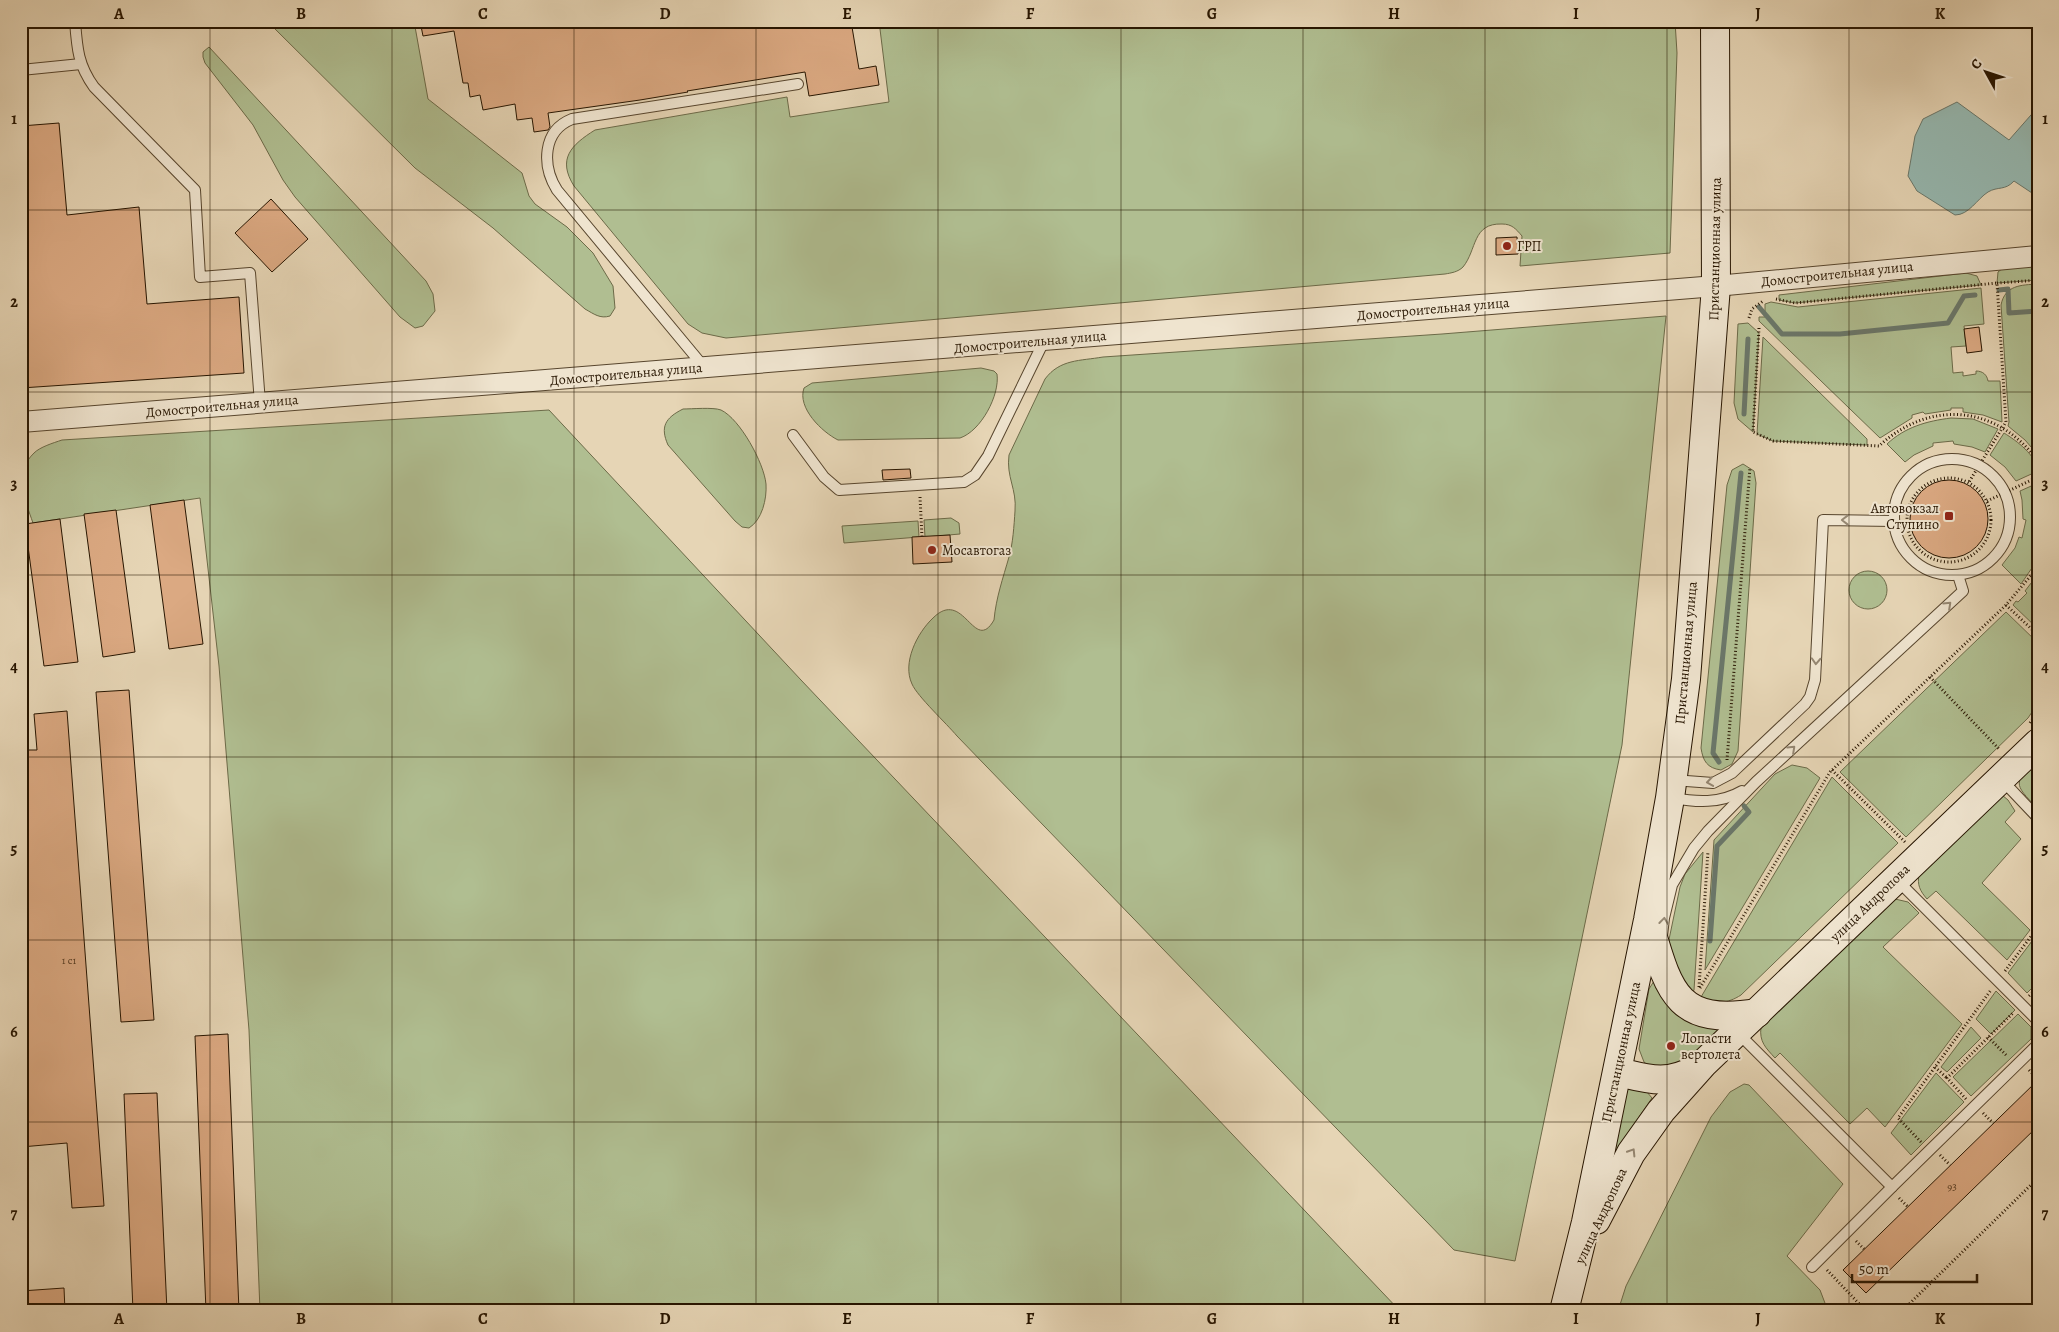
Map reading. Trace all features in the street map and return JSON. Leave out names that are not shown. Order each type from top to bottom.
[{"type":"main road","name":"Пристанционная улица","points":[[1573,1275],[1618,1072],[1648,920],[1671,789],[1686,679],[1716,286],[1715,21]]},
{"type":"main road","name":"улица Андропова","points":[[1573,1275],[1594,1224],[1631,1153],[1661,1111],[1703,1064],[1895,878],[1997,768],[2032,735]]},
{"type":"main road","points":[[1648,920],[1662,970],[1673,990],[1682,1001],[1696,1010],[1709,1015],[1724,1017],[1757,1013]]},
{"type":"main road","name":"улица Андропова","points":[[1618,1072],[1662,1081],[1676,1079],[1703,1064]]},
{"type":"main road","points":[[1566,1309],[1573,1275]]},
{"type":"street","name":"Домостроительная улица","points":[[21,422],[1716,286],[2038,256]]},
{"type":"lane","points":[[75,21],[84,73],[94,87],[195,190],[200,277],[250,273],[260,403]]},
{"type":"lane","points":[[21,70],[81,64]]},
{"type":"lane","points":[[704,368],[552,182],[547,164],[549,141],[555,130],[562,123],[572,119],[798,84]]},
{"type":"lane","points":[[793,435],[824,477],[839,490],[959,483],[975,475],[988,456],[1044,341]]},
{"type":"lane","points":[[1949,459],[1967,461],[1980,466],[1996,479],[2005,493],[2010,510],[2009,528],[2004,544],[1992,560],[1977,570],[1958,575],[1940,574],[1922,568],[1907,555],[1898,539],[1894,520],[1896,502],[1904,484],[1917,471],[1932,462],[1949,459]]},
{"type":"lane","points":[[1671,789],[1713,782],[1727,776],[1804,704],[1814,689],[1823,520],[1894,520]]},
{"type":"lane","points":[[1662,970],[1664,918],[1672,885],[1694,848],[1756,782],[1963,591],[1958,575]]},
{"type":"lane","points":[[1997,768],[2038,818]]},
{"type":"lane","points":[[1671,789],[1705,802],[1721,800],[1735,795],[1756,782]]},
{"type":"lane","points":[[1895,878],[2038,1020]]},
{"type":"lane","points":[[1737,1032],[1892,1187]]},
{"type":"lane","points":[[1816,1264],[2038,1044]]},
{"type":"path","points":[[1773,298],[1795,303],[2038,280]]},
{"type":"path","points":[[1969,482],[2006,422],[1997,283]]},
{"type":"path","points":[[1749,318],[1752,310],[1764,300]]},
{"type":"path","points":[[1759,328],[1752,432],[1767,439],[1779,441],[1880,446],[1896,432],[1916,421],[1948,414],[1968,415],[1981,418],[2003,428],[2023,443],[2038,461]]},
{"type":"path","points":[[1727,776],[1750,467]]},
{"type":"path","points":[[1943,477],[1969,482],[1977,488],[1987,501],[1992,520],[1990,532],[1985,543],[1976,553],[1965,560],[1952,563],[1938,561],[1926,556],[1909,536],[1906,523],[1913,497],[1922,487],[1943,477]]},
{"type":"path","points":[[1987,501],[2038,478]]},
{"type":"path","points":[[920,486],[922,537]]},
{"type":"path","points":[[1709,845],[1698,990],[1832,770],[2006,606],[2038,566]]},
{"type":"path","points":[[2006,606],[2038,635]]},
{"type":"path","points":[[1930,677],[2001,751]]},
{"type":"path","points":[[2032,735],[2038,711]]},
{"type":"path","points":[[1997,768],[2001,751],[2007,745]]},
{"type":"path","points":[[1832,770],[1906,842]]},
{"type":"path","points":[[1898,849],[1912,836]]},
{"type":"path","points":[[1929,1150],[1898,1118],[2038,927]]},
{"type":"path","points":[[1946,1078],[1988,1037],[2015,1065]]},
{"type":"path","points":[[1935,1067],[1973,1107]]},
{"type":"path","points":[[1902,1311],[2038,1178]]},
{"type":"path","points":[[1816,1264],[1866,1311]]},
{"type":"green space","points":[[267,21],[414,21],[428,99],[522,173],[529,196],[535,204],[567,227],[593,253],[613,286],[615,308],[610,316],[600,316],[585,309],[493,228],[415,168]]},
{"type":"green space","points":[[879,21],[1675,21],[1677,53],[1670,253],[1520,266],[1522,236],[1511,226],[1502,224],[1485,228],[1476,239],[1463,267],[1457,271],[1445,274],[726,338],[702,333],[688,324],[574,186],[567,168],[569,154],[579,141],[595,130],[787,97],[790,117],[889,102]]},
{"type":"green space","points":[[209,47],[426,281],[433,294],[435,311],[423,326],[415,328],[400,317],[295,197],[283,180],[253,125],[205,63],[203,52]]},
{"type":"green space","points":[[2038,265],[2038,280],[1997,283],[1998,272],[2003,268]]},
{"type":"green space","points":[[1966,273],[1977,276],[1981,285],[1795,303],[1779,300],[1779,295]]},
{"type":"green space","points":[[2038,284],[2038,455],[2025,440],[2008,426],[2001,305],[2006,293],[2015,287]]},
{"type":"green space","points":[[1981,288],[1984,324],[1964,326],[1966,346],[1951,347],[1953,373],[1963,372],[1963,376],[1976,374],[1976,371],[1978,371],[1987,377],[1988,381],[2000,381],[2002,422],[1983,415],[1963,412],[1963,408],[1951,408],[1951,410],[1925,414],[1923,412],[1912,415],[1912,418],[1880,438],[1759,321],[1759,317],[1765,317],[1765,304],[1771,302],[1798,307]]},
{"type":"green space","points":[[1666,316],[1622,745],[1515,1261],[1454,1250],[920,696],[909,676],[910,658],[917,640],[927,624],[944,611],[953,610],[961,614],[974,627],[980,630],[987,629],[994,620],[1014,528],[1015,503],[1008,463],[1009,455],[1045,379],[1051,372],[1064,364],[1103,357],[1442,334]]},
{"type":"green space","points":[[1748,323],[1759,333],[1753,432],[1738,419],[1734,403],[1738,324]]},
{"type":"green space","points":[[1763,337],[1867,439],[1867,445],[1773,441],[1757,434]]},
{"type":"green space","points":[[981,368],[994,371],[997,374],[992,402],[988,411],[975,428],[960,438],[838,440],[818,425],[807,411],[804,403],[804,388],[812,383]]},
{"type":"green space","points":[[708,408],[721,410],[736,422],[750,442],[761,465],[766,490],[760,515],[749,528],[742,527],[735,521],[668,445],[664,428],[672,416],[683,409]]},
{"type":"green space","points":[[549,410],[801,680],[1400,1311],[260,1311],[249,1030],[219,666],[200,498],[33,523],[24,496],[22,478],[24,469],[34,453],[47,445],[62,440]]},
{"type":"green space","points":[[1951,418],[1973,419],[1998,429],[1985,452],[1972,447],[1954,444],[1953,441],[1933,443],[1933,446],[1914,455],[1905,462],[1887,444],[1909,429],[1933,421]]},
{"type":"green space","points":[[2004,433],[2030,454],[2038,471],[2016,481],[2005,467],[1990,455]]},
{"type":"green space","points":[[1743,464],[1754,471],[1756,483],[1738,751],[1732,764],[1721,770],[1712,768],[1706,763],[1701,748],[1727,485],[1732,470]]},
{"type":"green space","points":[[2038,483],[2038,559],[2021,584],[2002,565],[2015,548],[2019,537],[2022,538],[2026,520],[2023,519],[2020,491]]},
{"type":"green space","points":[[951,518],[959,523],[960,534],[925,537],[924,520]]},
{"type":"green space","points":[[918,521],[919,537],[844,543],[842,526]]},
{"type":"green space","points":[[1868,571],[1881,577],[1887,590],[1881,603],[1868,609],[1855,603],[1849,590],[1855,577]]},
{"type":"green space","points":[[2038,574],[2038,629],[2013,605],[2027,593],[2025,591]]},
{"type":"green space","points":[[2006,612],[2038,643],[2038,703],[2028,718],[1906,837],[1840,772]]},
{"type":"green space","points":[[2038,757],[2038,809],[2020,788],[2019,783],[2024,773]]},
{"type":"green space","points":[[1792,765],[1807,768],[1820,778],[1705,970],[1714,840],[1775,774]]},
{"type":"green space","points":[[1832,777],[1898,843],[1741,995],[1721,1002],[1701,997]]},
{"type":"green space","points":[[2002,795],[2008,800],[2015,811],[2005,822],[2021,839],[1982,883],[2030,930],[2007,960],[1936,891],[1927,899],[1918,881],[1919,874]]},
{"type":"green space","points":[[1703,852],[1694,990],[1690,997],[1667,949],[1680,887],[1685,874]]},
{"type":"green space","points":[[1895,899],[1908,902],[1919,913],[1883,947],[1962,1024],[1885,1127],[1867,1108],[1850,1124],[1780,1053],[1775,1058],[1762,1041],[1761,1027]]},
{"type":"green space","points":[[2038,933],[2038,982],[2027,993],[2008,973]]},
{"type":"green space","points":[[1654,981],[1718,1028],[1719,1032],[1683,1067],[1650,1067],[1644,1062],[1639,1049],[1649,989]]},
{"type":"green space","points":[[1996,991],[2015,1010],[1991,1034],[1976,1019]]},
{"type":"green space","points":[[2018,1014],[2031,1027],[2031,1039],[1971,1096],[1953,1077]]},
{"type":"green space","points":[[1971,1027],[1981,1038],[1947,1072],[1941,1067]]},
{"type":"green space","points":[[1936,1073],[1964,1102],[1911,1155],[1891,1133]]},
{"type":"green space","points":[[1744,1084],[1749,1085],[1843,1184],[1787,1256],[1820,1290],[1828,1311],[1618,1311],[1626,1286],[1711,1117],[1730,1092]]},
{"type":"green space","points":[[1626,1088],[1647,1092],[1652,1098],[1626,1136],[1615,1157],[1611,1160]]},
{"type":"water","points":[[1957,102],[2009,140],[2038,107],[2038,197],[2014,181],[2008,186],[1988,192],[1969,210],[1955,215],[1917,191],[1908,176],[1915,136],[1923,119]]},
{"type":"building","points":[[420,21],[782,21],[783,26],[813,21],[851,21],[859,69],[876,66],[879,85],[809,96],[805,72],[640,100],[548,113],[550,127],[548,130],[534,132],[532,118],[517,120],[515,104],[483,110],[480,95],[470,97],[468,83],[463,83],[454,31],[423,36]]},
{"type":"building","points":[[59,123],[67,215],[139,207],[147,304],[239,297],[244,373],[21,388],[21,126]]},
{"type":"building","points":[[271,199],[308,239],[272,272],[235,233]]},
{"type":"building","name":"ГРП","points":[[1517,237],[1518,254],[1496,255],[1496,238]]},
{"type":"building","points":[[1979,327],[1982,351],[1967,353],[1964,329]]},
{"type":"building","points":[[910,469],[911,478],[883,480],[882,470]]},
{"type":"building","name":"Автовокзал Ступино","points":[[1949,480],[1964,483],[1977,491],[1985,504],[1988,519],[1985,534],[1977,547],[1964,555],[1949,558],[1934,555],[1921,547],[1913,534],[1910,519],[1913,504],[1921,491],[1934,483]]},
{"type":"building","points":[[184,500],[203,644],[169,649],[150,505]]},
{"type":"building","points":[[116,510],[135,652],[103,657],[84,514]]},
{"type":"building","points":[[60,519],[78,662],[44,666],[25,524]]},
{"type":"building","name":"Мосавтогаз","points":[[950,535],[952,562],[913,564],[912,537]]},
{"type":"building","points":[[129,690],[154,1020],[121,1022],[96,692]]},
{"type":"building","points":[[67,711],[104,1206],[72,1208],[67,1143],[21,1147],[21,750],[37,750],[34,714]]},
{"type":"building","points":[[228,1034],[239,1311],[206,1311],[195,1036]]},
{"type":"building","points":[[2038,1080],[2038,1126],[1866,1293],[1843,1270]]},
{"type":"building","points":[[157,1093],[167,1311],[133,1311],[124,1094]]},
{"type":"building","points":[[64,1288],[65,1311],[21,1311],[21,1291]]},
{"type":"waterway","points":[[1999,290],[2008,289],[2009,313],[2038,311]]},
{"type":"waterway","points":[[1759,307],[1782,334],[1840,334],[1948,323],[1964,296],[1975,295]]},
{"type":"waterway","points":[[1744,414],[1748,339]]},
{"type":"waterway","points":[[1719,762],[1713,753],[1741,473]]},
{"type":"waterway","points":[[1710,941],[1717,846],[1749,812],[1744,806]]},
{"type":"place","name":"ГРП","points":[[1507,246]]},
{"type":"place","name":"Автовокзал Ступино","points":[[1949,516]]},
{"type":"place","name":"Мосавтогаз","points":[[932,550]]},
{"type":"place","name":"Лопасти вертолета","points":[[1671,1046]]}]
